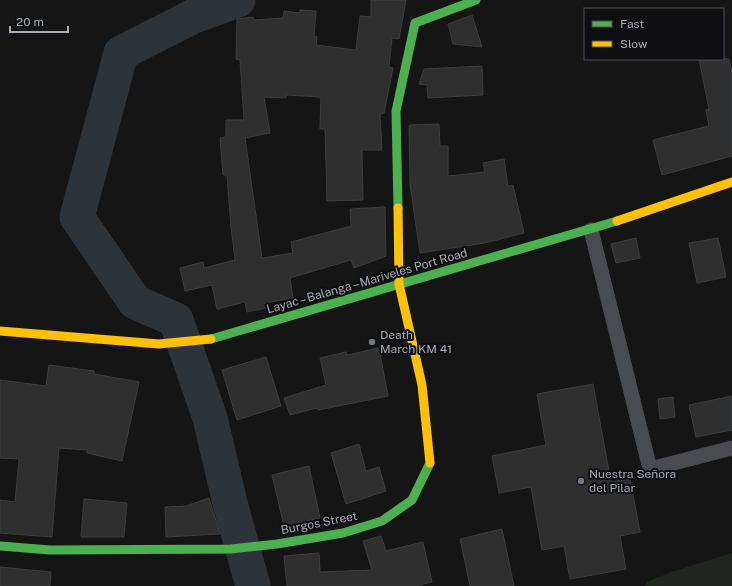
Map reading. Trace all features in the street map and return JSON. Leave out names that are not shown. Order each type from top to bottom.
[{"type":"street","name":"Burgos Street","points":[[0,546],[50,550],[231,549],[277,544],[343,533],[382,521],[412,500],[430,465],[422,385],[399,284],[396,111],[415,23],[476,0]]},
{"type":"street","name":"Layac – Balanga – Mariveles Port Road","points":[[0,331],[159,344],[206,340],[591,230],[732,182]]},
{"type":"street","points":[[591,230],[650,470],[732,448]]},
{"type":"shaded area","points":[[732,553],[732,586],[645,586],[647,582],[671,572]]},
{"type":"building","points":[[371,0],[406,0],[399,39],[392,38],[389,67],[393,68],[384,113],[380,114],[382,150],[362,150],[363,200],[327,201],[325,129],[320,129],[321,97],[286,95],[286,98],[264,97],[270,133],[245,138],[262,258],[293,253],[291,242],[351,226],[350,209],[385,207],[386,256],[354,268],[351,260],[290,278],[293,298],[265,303],[266,308],[247,312],[245,302],[217,309],[212,285],[185,291],[180,268],[203,262],[204,268],[235,260],[227,175],[223,175],[220,138],[226,137],[226,120],[244,120],[240,60],[236,59],[237,19],[253,17],[254,20],[283,18],[284,11],[300,13],[300,10],[316,11],[314,36],[317,37],[316,45],[356,50],[360,16],[371,17]]},
{"type":"building","points":[[472,15],[482,47],[453,44],[448,24]]},
{"type":"building","points":[[729,59],[732,72],[732,156],[662,175],[653,140],[709,126],[706,110],[709,109],[699,60]]},
{"type":"building","points":[[482,66],[483,95],[428,98],[427,85],[419,84],[424,69]]},
{"type":"building","points":[[439,124],[440,146],[448,146],[448,176],[485,172],[483,163],[504,159],[508,186],[513,185],[524,233],[485,243],[420,253],[410,184],[409,125]]},
{"type":"building","points":[[636,238],[640,258],[616,263],[611,244]]},
{"type":"building","points":[[718,238],[726,277],[697,283],[689,243]]},
{"type":"building","points":[[379,348],[388,396],[318,410],[317,408],[290,415],[284,398],[326,385],[320,358],[346,352],[347,355]]},
{"type":"building","points":[[266,357],[281,406],[237,420],[222,370]]},
{"type":"building","points":[[49,365],[94,371],[94,374],[139,382],[122,461],[87,453],[87,450],[59,448],[52,537],[0,533],[0,500],[15,502],[19,459],[0,458],[0,380],[46,386]]},
{"type":"building","name":"Nuestra Señora del Pilar","points":[[593,384],[611,482],[630,479],[640,532],[620,536],[626,569],[570,579],[564,546],[542,550],[531,487],[499,493],[492,456],[546,445],[537,394]]},
{"type":"building","points":[[732,396],[732,430],[696,437],[689,405]]},
{"type":"building","points":[[673,397],[675,417],[660,419],[658,399]]},
{"type":"building","points":[[359,444],[366,471],[379,467],[386,491],[346,504],[331,453]]},
{"type":"building","points":[[309,466],[320,518],[284,526],[272,475]]},
{"type":"building","points":[[209,498],[220,534],[166,537],[165,507],[186,506]]},
{"type":"building","points":[[84,499],[127,503],[124,537],[81,537]]},
{"type":"building","points":[[502,529],[514,586],[470,586],[460,539]]},
{"type":"building","points":[[381,536],[386,551],[423,542],[432,582],[415,586],[287,586],[284,556],[319,553],[320,572],[372,570],[363,541]]},
{"type":"building","points":[[0,567],[51,572],[50,586],[0,586]]},
{"type":"waterway","points":[[238,0],[194,16],[121,53],[77,217],[135,302],[176,320],[210,418],[230,503],[253,586]]},
{"type":"traffic: fast","points":[[398,208],[396,111],[415,23],[476,0]]},
{"type":"traffic: fast","points":[[211,339],[617,221]]},
{"type":"traffic: fast","points":[[0,546],[50,550],[231,549],[277,544],[343,533],[382,521],[412,500],[430,463]]},
{"type":"traffic: slow","points":[[617,221],[732,182]]},
{"type":"traffic: slow","points":[[398,208],[399,284],[422,385],[430,463]]},
{"type":"traffic: slow","points":[[0,331],[159,344],[211,339]]},
{"type":"place","name":"Death March KM 41","points":[[372,342]]},
{"type":"place","name":"Nuestra Señora del Pilar","points":[[581,481]]}]
